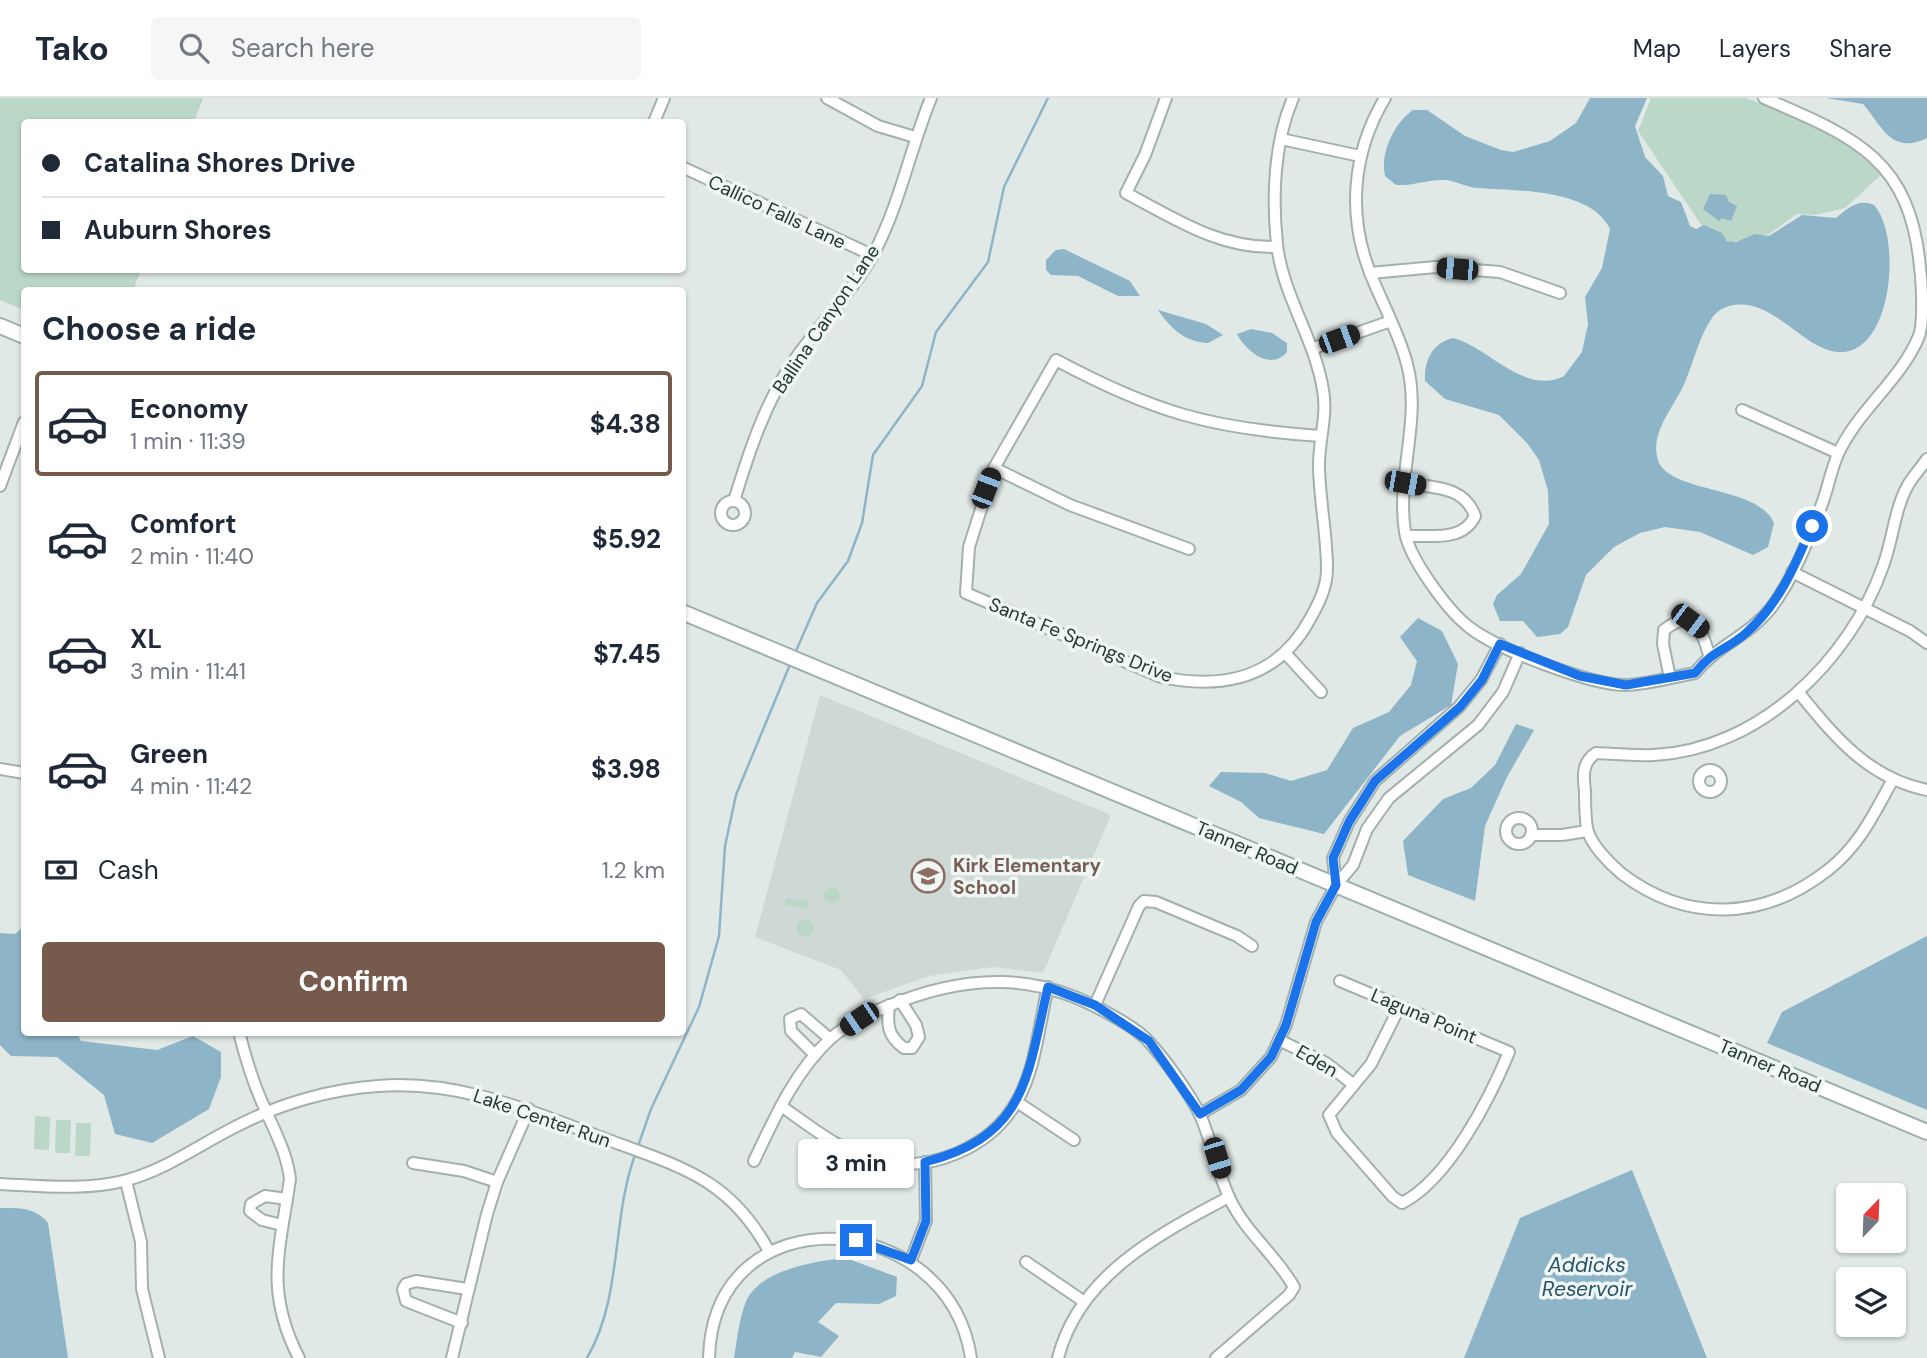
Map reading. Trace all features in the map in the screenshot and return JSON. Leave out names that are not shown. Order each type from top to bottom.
[{"type":"main road","points":[[0,326],[21,335]]},
{"type":"main road","name":"Tanner Road","points":[[686,614],[1927,1132]]},
{"type":"street","points":[[655,119],[664,98]]},
{"type":"street","points":[[827,98],[878,126],[915,137]]},
{"type":"street","name":"Ballina Canyon Lane","points":[[734,501],[755,434],[779,386],[873,255],[894,209],[915,137],[930,98]]},
{"type":"street","points":[[1166,98],[1145,155],[1126,193],[1203,234],[1241,246],[1277,247]]},
{"type":"street","name":"Santa Fe Springs Drive","points":[[994,468],[969,547],[966,593],[1161,677],[1194,684],[1241,677],[1259,671],[1286,654],[1303,633],[1324,589],[1327,569],[1319,466],[1324,392],[1314,348],[1287,282],[1277,247],[1275,206],[1281,139],[1293,98]]},
{"type":"street","points":[[1385,98],[1370,126],[1360,156],[1356,211],[1359,238],[1370,273],[1407,363],[1414,398],[1405,483],[1406,536],[1448,609],[1472,629],[1520,653],[1580,676],[1626,685],[1695,673],[1710,655],[1744,635],[1770,609],[1792,572],[1822,503],[1838,453],[1868,405],[1899,370],[1920,334],[1924,275],[1910,209],[1880,163],[1833,128],[1779,101],[1764,98]]},
{"type":"street","points":[[1281,139],[1360,156]]},
{"type":"street","name":"Callico Falls Lane","points":[[686,169],[873,255]]},
{"type":"street","points":[[1370,273],[1436,267],[1500,272],[1560,293]]},
{"type":"street","points":[[1314,348],[1391,321]]},
{"type":"street","points":[[1189,549],[1070,505],[994,468],[1056,360],[1138,401],[1180,416],[1261,432],[1321,436]]},
{"type":"street","points":[[1742,410],[1838,453]]},
{"type":"street","points":[[0,486],[21,430]]},
{"type":"street","points":[[1892,781],[1862,836],[1844,856],[1826,872],[1782,896],[1752,907],[1704,910],[1659,896],[1639,886],[1616,869],[1587,831],[1584,768],[1589,757],[1596,753],[1655,755],[1702,747],[1746,727],[1799,692],[1837,652],[1864,608],[1883,566],[1908,485],[1927,459]]},
{"type":"street","points":[[1405,483],[1457,492],[1470,501],[1475,516],[1469,528],[1456,535],[1406,536]]},
{"type":"street","points":[[1792,572],[1927,643]]},
{"type":"street","points":[[1670,678],[1663,644],[1664,630],[1676,620],[1690,621],[1702,629],[1710,655]]},
{"type":"street","points":[[1336,885],[1333,858],[1349,822],[1375,781],[1460,707],[1482,680],[1500,644]]},
{"type":"street","points":[[1200,1114],[1241,1090],[1258,1074],[1279,1040],[1316,922],[1336,885],[1353,865],[1367,829],[1390,798],[1478,725],[1503,692],[1520,653]]},
{"type":"street","points":[[1286,654],[1321,692]]},
{"type":"street","points":[[1799,692],[1848,751],[1892,781],[1927,790]]},
{"type":"street","points":[[1702,747],[1708,770]]},
{"type":"street","points":[[0,769],[21,772]]},
{"type":"street","points":[[1531,835],[1562,835],[1587,831]]},
{"type":"street","points":[[1095,1005],[1139,905],[1144,901],[1156,902],[1237,936],[1252,946]]},
{"type":"street","points":[[754,1161],[780,1106],[816,1055],[830,1039],[859,1019],[894,1003],[967,982],[994,981],[1048,987],[1095,1005],[1149,1041],[1200,1114],[1229,1197],[1252,1234],[1294,1287],[1289,1295],[1216,1358]]},
{"type":"street","name":"Laguna Point","points":[[1340,981],[1509,1052],[1481,1112],[1464,1140],[1443,1166],[1402,1203],[1392,1197],[1337,1133],[1329,1115],[1354,1085]]},
{"type":"street","points":[[780,1106],[855,1152],[878,1161],[925,1162],[952,1155],[978,1142],[999,1125],[1017,1102],[1031,1059],[1048,987]]},
{"type":"street","points":[[1354,1085],[1371,1064],[1400,1006]]},
{"type":"street","points":[[816,1055],[791,1031],[790,1019],[801,1014],[830,1039]]},
{"type":"street","points":[[240,1036],[249,1071],[282,1144],[288,1167],[277,1296],[281,1315],[299,1358]]},
{"type":"street","name":"Eden","points":[[1279,1040],[1326,1063],[1354,1085]]},
{"type":"street","name":"Lake Center Run","points":[[0,1184],[85,1186],[126,1181],[158,1170],[266,1112],[329,1093],[378,1086],[414,1085],[466,1091],[528,1109],[689,1170],[727,1196],[769,1251]]},
{"type":"street","points":[[1017,1102],[1074,1140]]},
{"type":"street","points":[[452,1358],[462,1323],[467,1289],[497,1182],[528,1109]]},
{"type":"street","points":[[911,1260],[926,1221],[925,1162]]},
{"type":"street","points":[[413,1163],[464,1171],[497,1182]]},
{"type":"street","points":[[126,1181],[141,1242],[142,1289],[159,1358]]},
{"type":"street","points":[[282,1225],[256,1217],[250,1211],[251,1204],[265,1196],[287,1199]]},
{"type":"street","points":[[1058,1358],[1083,1301],[1124,1261],[1184,1221],[1229,1197]]},
{"type":"street","points":[[709,1358],[711,1336],[721,1305],[740,1276],[769,1251],[808,1239],[827,1237],[856,1240],[911,1260],[949,1297],[961,1320],[971,1358]]},
{"type":"street","points":[[1026,1262],[1083,1301]]},
{"type":"street","points":[[462,1323],[406,1301],[403,1289],[406,1284],[416,1281],[467,1289]]},
{"type":"shaded area","name":"Kirk Elementary School","points":[[820,695],[1111,815],[1043,973],[993,967],[929,976],[864,999],[841,970],[755,937]]},
{"type":"green space","points":[[0,98],[203,98],[195,119],[21,119],[21,273],[140,273],[134,287],[21,287],[21,309],[0,300]]},
{"type":"green space","points":[[1651,98],[1745,98],[1782,111],[1843,140],[1882,174],[1845,208],[1815,215],[1797,214],[1769,234],[1732,242],[1704,229],[1638,131]]},
{"type":"green space","points":[[832,887],[838,889],[838,901],[832,903],[826,901],[824,895],[826,889]]},
{"type":"green space","points":[[786,898],[808,901],[807,908],[785,905]]},
{"type":"green space","points":[[801,919],[809,919],[814,928],[812,935],[801,937],[796,932],[796,924]]},
{"type":"green space","points":[[35,1116],[50,1117],[49,1150],[34,1149]]},
{"type":"green space","points":[[56,1120],[71,1120],[70,1153],[55,1153]]},
{"type":"green space","points":[[76,1123],[91,1123],[90,1156],[75,1156]]},
{"type":"water","points":[[1590,98],[1647,98],[1635,126],[1645,157],[1663,176],[1668,196],[1681,202],[1690,226],[1696,229],[1704,225],[1722,233],[1727,241],[1736,242],[1755,234],[1769,236],[1802,215],[1836,218],[1858,204],[1874,205],[1883,219],[1888,239],[1888,288],[1883,311],[1874,331],[1861,345],[1844,352],[1830,351],[1817,345],[1778,318],[1750,305],[1734,305],[1716,313],[1704,333],[1681,391],[1660,429],[1656,450],[1658,460],[1665,471],[1679,479],[1733,495],[1765,511],[1774,523],[1768,547],[1753,555],[1700,532],[1665,527],[1640,533],[1614,547],[1586,575],[1568,627],[1560,634],[1537,637],[1523,621],[1500,621],[1493,604],[1497,595],[1521,574],[1549,524],[1548,491],[1539,460],[1527,443],[1499,415],[1445,399],[1425,381],[1426,367],[1435,349],[1453,338],[1535,380],[1564,376],[1582,352],[1588,324],[1585,297],[1602,268],[1610,229],[1600,216],[1586,206],[1551,194],[1477,188],[1445,180],[1396,185],[1385,176],[1384,167],[1387,148],[1394,131],[1413,110],[1427,110],[1465,136],[1513,152],[1550,141],[1576,123]]},
{"type":"water","points":[[1826,98],[1927,98],[1927,138],[1915,143],[1896,140],[1888,135],[1863,104]]},
{"type":"water","points":[[1710,194],[1726,195],[1729,202],[1737,206],[1731,221],[1722,218],[1719,221],[1703,209]]},
{"type":"water","points":[[1064,249],[1130,281],[1140,296],[1118,296],[1078,276],[1051,275],[1046,270],[1046,260],[1056,250]]},
{"type":"water","points":[[1158,310],[1206,324],[1223,335],[1208,343],[1192,340],[1173,329]]},
{"type":"water","points":[[1251,329],[1272,333],[1287,343],[1287,352],[1273,360],[1252,352],[1237,334]]},
{"type":"water","points":[[1418,618],[1442,631],[1458,664],[1451,705],[1400,736],[1324,834],[1259,818],[1241,802],[1209,786],[1221,772],[1265,773],[1291,781],[1327,770],[1353,728],[1389,712],[1411,685],[1417,661],[1400,637]]},
{"type":"water","points":[[1516,724],[1534,730],[1507,777],[1485,826],[1475,901],[1408,875],[1403,841],[1443,799],[1471,788],[1495,765]]},
{"type":"water","points":[[21,929],[21,1036],[78,1036],[81,1041],[157,1050],[193,1036],[221,1052],[221,1077],[209,1109],[152,1143],[115,1134],[104,1095],[57,1057],[11,1056],[0,1045],[0,933],[15,934]]},
{"type":"water","points":[[1927,936],[1927,1110],[1767,1043],[1782,1012]]},
{"type":"water","name":"Addicks Reservoir","points":[[1632,1170],[1707,1358],[1464,1358],[1520,1218]]},
{"type":"water","points":[[0,1208],[32,1211],[48,1223],[68,1358],[0,1358]]},
{"type":"water","points":[[846,1258],[897,1277],[896,1296],[879,1304],[836,1303],[818,1322],[839,1336],[821,1357],[795,1352],[792,1358],[734,1358],[745,1304],[761,1283],[788,1269]]},
{"type":"waterway","points":[[795,653],[817,603],[848,561],[862,523],[873,455],[922,386],[936,332],[988,262],[1004,187],[1048,98]]},
{"type":"waterway","points":[[686,1035],[699,1007],[719,936],[725,846],[736,795],[791,662]]},
{"type":"waterway","points":[[637,1149],[651,1109],[685,1036]]},
{"type":"waterway","points":[[587,1358],[598,1334],[612,1284],[622,1206],[635,1155]]},
{"type":"place","name":"Kirk Elementary School","points":[[928,876]]},
{"type":"route","points":[[856,1240],[911,1260],[926,1221],[925,1162],[952,1155],[985,1138],[1017,1102],[1024,1085],[1048,987],[1095,1005],[1126,1023],[1149,1041],[1200,1114],[1241,1090],[1271,1057],[1286,1025],[1316,922],[1336,885],[1333,858],[1349,822],[1375,781],[1460,707],[1482,680],[1500,644],[1531,659],[1580,676],[1626,685],[1695,673],[1710,655],[1744,635],[1770,609],[1792,572],[1812,526]]}]
